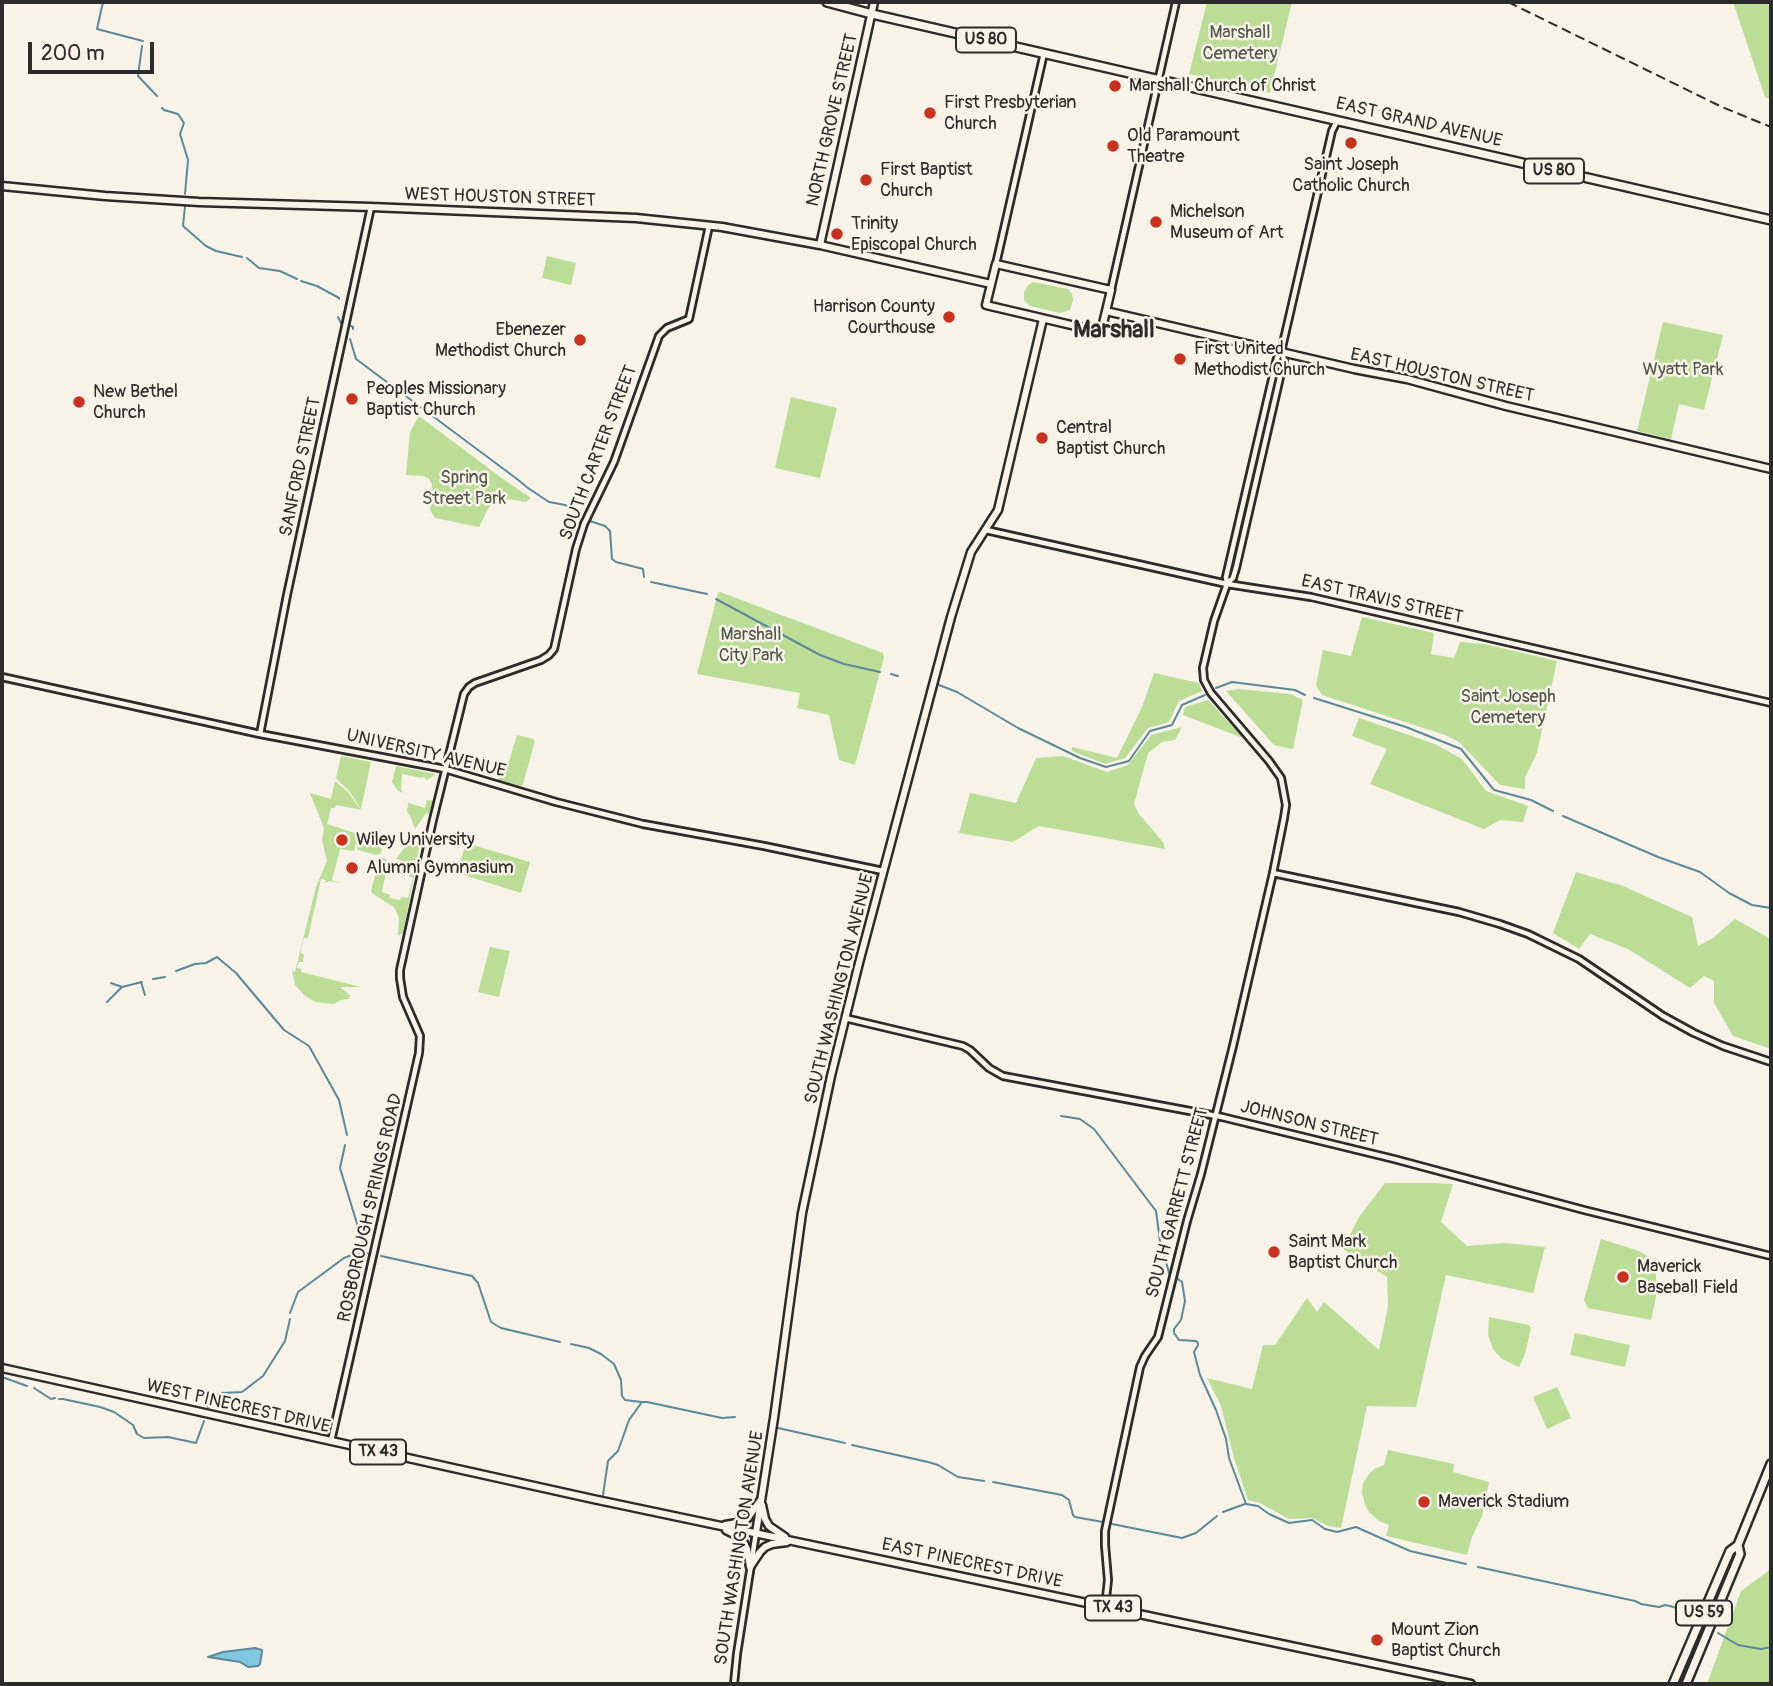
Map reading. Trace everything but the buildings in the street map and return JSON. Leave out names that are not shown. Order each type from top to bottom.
[{"type":"highway","name":"US 80","points":[[827,2],[1044,52]]},
{"type":"highway","name":"EAST GRAND AVENUE","points":[[1044,52],[1771,220]]},
{"type":"highway","name":"US 59","points":[[1673,1684],[1730,1551],[1738,1545],[1771,1464]]},
{"type":"highway","name":"US 59","points":[[1686,1684],[1740,1554],[1738,1545]]},
{"type":"main road","name":"NORTH GROVE STREET","points":[[820,245],[874,2]]},
{"type":"main road","name":"WEST HOUSTON STREET","points":[[2,186],[140,199],[636,218],[709,226],[820,245],[991,284]]},
{"type":"main road","points":[[996,264],[1111,290],[1101,332],[986,306],[996,264]]},
{"type":"main road","name":"EAST HOUSTON STREET","points":[[1106,311],[1362,371],[1407,379],[1506,406],[1771,469]]},
{"type":"main road","name":"SOUTH WASHINGTON AVENUE","points":[[756,1533],[802,1213],[845,1018],[961,580],[973,547],[996,515],[1043,319]]},
{"type":"main road","name":"WEST PINECREST DRIVE","points":[[2,1367],[331,1442],[756,1533]]},
{"type":"main road","points":[[718,1525],[744,1520],[751,1515],[761,1499]]},
{"type":"main road","points":[[761,1499],[769,1526],[793,1541]]},
{"type":"main road","points":[[718,1525],[744,1543],[750,1567]]},
{"type":"main road","name":"EAST PINECREST DRIVE","points":[[756,1533],[1471,1684]]},
{"type":"main road","points":[[750,1567],[765,1548],[772,1544],[793,1541]]},
{"type":"street","points":[[1111,290],[1176,2]]},
{"type":"street","points":[[996,264],[1044,52]]},
{"type":"street","points":[[1227,584],[1277,358],[1282,352],[1332,131],[1337,121]]},
{"type":"street","name":"SANFORD STREET","points":[[260,734],[287,595],[371,207]]},
{"type":"street","name":"SOUTH CARTER STREET","points":[[445,769],[463,696],[469,687],[541,660],[549,655],[555,646],[584,524],[612,469],[659,336],[670,326],[689,319],[709,226]]},
{"type":"street","name":"EAST TRAVIS STREET","points":[[986,530],[1227,584],[1311,597],[1771,703]]},
{"type":"street","name":"SOUTH GARRETT STREET","points":[[1105,1607],[1108,1576],[1105,1536],[1140,1367],[1158,1337],[1201,1174],[1273,873],[1286,804],[1283,785],[1276,771],[1211,693],[1204,680],[1204,660],[1227,584]]},
{"type":"street","name":"UNIVERSITY AVENUE","points":[[2,677],[260,734],[445,769],[617,818],[883,871]]},
{"type":"street","name":"ROSBOROUGH SPRINGS ROAD","points":[[331,1442],[420,1048],[419,1033],[405,1002],[400,970],[445,769]]},
{"type":"street","points":[[1273,873],[1458,912],[1528,934],[1578,959],[1663,1016],[1694,1033],[1771,1062]]},
{"type":"street","name":"JOHNSON STREET","points":[[845,1018],[964,1046],[992,1071],[1003,1076],[1216,1116],[1771,1256]]},
{"type":"street","name":"SOUTH WASHINGTON AVENUE","points":[[734,1684],[756,1533]]},
{"type":"green space","name":"Marshall Cemetery","points":[[1207,2],[1292,2],[1270,93],[1189,74]]},
{"type":"green space","points":[[1733,2],[1771,2],[1771,99],[1765,97]]},
{"type":"green space","points":[[547,256],[576,263],[571,285],[542,278]]},
{"type":"green space","points":[[1033,282],[1068,289],[1073,300],[1070,310],[1060,313],[1030,306],[1024,300],[1024,292]]},
{"type":"green space","name":"Wyatt Park","points":[[1663,322],[1723,335],[1704,410],[1679,404],[1671,439],[1637,431]]},
{"type":"green space","points":[[791,397],[837,408],[820,478],[775,468]]},
{"type":"green space","name":"Spring Street Park","points":[[419,416],[531,498],[526,502],[509,499],[494,503],[489,507],[479,527],[435,518],[430,510],[432,484],[429,479],[406,475],[410,432]]},
{"type":"green space","name":"Marshall City Park","points":[[720,592],[883,653],[855,765],[839,760],[829,715],[797,708],[800,693],[697,674]]},
{"type":"green space","name":"Saint Joseph Cemetery","points":[[1362,617],[1434,633],[1431,654],[1454,658],[1460,642],[1484,644],[1557,661],[1537,753],[1525,777],[1525,789],[1500,785],[1459,742],[1445,735],[1322,695],[1316,685],[1323,650],[1351,656]]},
{"type":"green space","points":[[1154,673],[1199,683],[1202,691],[1179,701],[1169,722],[1148,728],[1125,758],[1105,764],[1072,751],[1072,747],[1117,758],[1142,707]]},
{"type":"green space","points":[[1239,689],[1290,694],[1303,700],[1293,749],[1274,745],[1226,691]]},
{"type":"green space","points":[[1208,700],[1243,738],[1183,715],[1185,707]]},
{"type":"green space","points":[[1359,718],[1435,744],[1462,759],[1486,791],[1528,806],[1523,822],[1500,820],[1484,829],[1370,784],[1387,749],[1352,736]]},
{"type":"green space","points":[[1182,727],[1175,740],[1162,742],[1148,753],[1134,804],[1163,842],[1165,849],[1039,826],[1013,842],[959,833],[970,793],[1016,803],[1036,758],[1063,756],[1107,772],[1128,765],[1151,735]]},
{"type":"green space","points":[[517,735],[535,741],[521,786],[497,780],[507,768]]},
{"type":"green space","points":[[341,756],[371,762],[361,809],[336,778]]},
{"type":"green space","points":[[396,766],[436,774],[427,780],[424,777],[402,774],[401,790],[404,793],[398,791],[392,782]]},
{"type":"green space","points":[[335,781],[348,792],[361,810],[336,805],[331,808],[327,824],[358,834],[354,851],[340,849],[332,880],[341,883],[325,883],[326,880],[321,879],[308,938],[304,938],[301,949],[303,962],[299,962],[297,968],[301,969],[301,972],[361,987],[340,987],[350,995],[349,999],[334,1004],[315,1002],[304,995],[295,985],[292,971],[295,972],[316,887],[327,861],[322,840],[324,828],[310,793],[331,799]]},
{"type":"green space","points":[[409,800],[409,803],[425,808],[427,800],[433,801],[429,814],[426,813],[415,829],[407,811]]},
{"type":"green space","points":[[415,833],[420,842],[416,864],[396,859]]},
{"type":"green space","points":[[361,834],[376,837],[381,853],[377,855],[357,850]]},
{"type":"green space","points":[[466,843],[530,862],[521,893],[457,873]]},
{"type":"green space","points":[[381,858],[387,859],[383,871],[386,872],[382,892],[390,895],[389,898],[408,898],[413,878],[405,874],[406,864],[416,866],[403,933],[398,936],[399,918],[394,907],[371,891]]},
{"type":"green space","points":[[1576,872],[1623,886],[1692,917],[1698,946],[1713,938],[1735,919],[1771,939],[1771,1049],[1733,1036],[1714,1003],[1714,981],[1704,976],[1690,988],[1628,949],[1590,934],[1579,949],[1553,933]]},
{"type":"green space","points":[[490,947],[510,951],[499,997],[478,992]]},
{"type":"green space","points":[[1385,1183],[1453,1184],[1441,1222],[1467,1246],[1505,1243],[1545,1247],[1533,1293],[1446,1275],[1416,1407],[1367,1406],[1341,1528],[1328,1526],[1312,1518],[1289,1519],[1260,1503],[1248,1500],[1221,1406],[1207,1378],[1252,1389],[1263,1345],[1275,1345],[1307,1298],[1317,1312],[1324,1302],[1379,1350],[1388,1307],[1387,1277],[1343,1249],[1359,1217]]},
{"type":"green space","name":"Maverick Baseball Field","points":[[1601,1239],[1639,1251],[1647,1256],[1654,1266],[1656,1297],[1651,1320],[1588,1308],[1584,1300]]},
{"type":"green space","points":[[1489,1317],[1529,1325],[1531,1328],[1519,1367],[1502,1359],[1493,1349],[1488,1335]]},
{"type":"green space","points":[[1575,1333],[1630,1345],[1625,1367],[1570,1355]]},
{"type":"green space","points":[[1557,1387],[1571,1418],[1547,1429],[1533,1397]]},
{"type":"green space","name":"Maverick Stadium","points":[[1388,1450],[1454,1464],[1453,1472],[1489,1482],[1482,1516],[1467,1555],[1386,1536],[1389,1525],[1369,1512],[1362,1492],[1363,1483],[1369,1474],[1384,1465]]},
{"type":"green space","points":[[1771,1569],[1771,1684],[1707,1684],[1741,1591]]},
{"type":"water","points":[[255,1648],[262,1650],[258,1666],[248,1667],[240,1662],[208,1657],[223,1652]]},
{"type":"waterway","points":[[103,2],[97,29],[143,41]]},
{"type":"waterway","points":[[142,46],[138,76],[157,96]]},
{"type":"waterway","points":[[162,108],[178,114],[184,123],[180,134],[188,160],[185,194]]},
{"type":"waterway","points":[[185,206],[183,226],[206,246],[242,257]]},
{"type":"waterway","points":[[247,258],[259,268],[280,271],[297,279]]},
{"type":"waterway","points":[[301,281],[317,286],[339,299]]},
{"type":"waterway","points":[[338,317],[341,323]]},
{"type":"waterway","points":[[351,326],[353,329]]},
{"type":"waterway","points":[[350,339],[356,359],[528,488],[549,502],[565,505],[581,513]]},
{"type":"waterway","points":[[590,521],[605,526],[610,531],[612,559],[643,569],[644,577]]},
{"type":"waterway","points":[[651,582],[707,594]]},
{"type":"waterway","points":[[716,599],[820,655],[844,664],[880,672]]},
{"type":"waterway","points":[[891,674],[898,676]]},
{"type":"waterway","points":[[1216,688],[1232,682],[1295,690],[1305,695]]},
{"type":"waterway","points":[[939,685],[957,692],[1018,728],[1080,758],[1106,767],[1129,761],[1150,731],[1172,725],[1182,705],[1205,695]]},
{"type":"waterway","points":[[1314,698],[1406,727],[1461,749],[1494,790],[1531,800],[1553,811]]},
{"type":"waterway","points":[[1563,816],[1700,872],[1729,893],[1752,905],[1771,908]]},
{"type":"waterway","points":[[176,971],[206,963],[217,957],[236,973],[284,1030],[309,1046],[339,1100],[347,1135]]},
{"type":"waterway","points":[[153,979],[165,977]]},
{"type":"waterway","points":[[141,982],[145,995]]},
{"type":"waterway","points":[[107,1002],[122,987],[142,982]]},
{"type":"waterway","points":[[111,983],[122,987]]},
{"type":"waterway","points":[[1061,1116],[1080,1119],[1094,1129],[1156,1211],[1160,1241],[1170,1276]]},
{"type":"waterway","points":[[345,1145],[340,1168],[366,1253],[369,1254]]},
{"type":"waterway","points":[[290,1313],[298,1292],[344,1258],[366,1253]]},
{"type":"waterway","points":[[381,1256],[472,1276],[478,1283],[491,1322],[501,1328],[560,1342]]},
{"type":"waterway","points":[[1178,1279],[1182,1282],[1185,1301],[1181,1320],[1174,1333],[1179,1340],[1198,1343],[1194,1352],[1200,1375],[1216,1410],[1229,1458],[1246,1504],[1258,1506],[1289,1523],[1312,1520],[1325,1529],[1337,1532],[1356,1527],[1410,1551],[1466,1564]]},
{"type":"waterway","points":[[208,1407],[213,1396],[242,1392],[263,1376],[285,1341],[290,1319]]},
{"type":"waterway","points":[[571,1344],[589,1348],[614,1364],[621,1380],[622,1396],[625,1400],[641,1402]]},
{"type":"waterway","points":[[2,1377],[27,1386]]},
{"type":"waterway","points":[[34,1388],[51,1399],[55,1398]]},
{"type":"waterway","points":[[59,1399],[114,1412],[133,1425],[137,1434],[144,1438],[168,1437],[196,1443],[204,1421]]},
{"type":"waterway","points":[[603,1495],[608,1461],[618,1451],[629,1420],[642,1402],[722,1418],[735,1417]]},
{"type":"waterway","points":[[778,1428],[845,1443]]},
{"type":"waterway","points":[[852,1445],[928,1462],[958,1477],[984,1481]]},
{"type":"waterway","points":[[993,1482],[1062,1495],[1069,1500],[1075,1517],[1103,1522]]},
{"type":"waterway","points":[[1223,1512],[1245,1504]]},
{"type":"waterway","points":[[1112,1524],[1182,1538],[1196,1533],[1217,1516]]},
{"type":"waterway","points":[[1478,1567],[1641,1604],[1659,1607],[1665,1605],[1686,1613]]},
{"type":"waterway","points":[[1718,1633],[1738,1645],[1761,1649],[1771,1647]]},
{"type":"railway","points":[[1508,2],[1722,107],[1771,127]]},
{"type":"place","name":"Marshall Church of Christ","points":[[1115,86]]},
{"type":"place","name":"First Presbyterian Church","points":[[930,113]]},
{"type":"place","name":"Saint Joseph Catholic Church","points":[[1351,143]]},
{"type":"place","name":"Old Paramount Theatre","points":[[1113,146]]},
{"type":"place","name":"First Baptist Church","points":[[866,180]]},
{"type":"place","name":"Michelson Museum of Art","points":[[1156,222]]},
{"type":"place","name":"Trinity Episcopal Church","points":[[837,234]]},
{"type":"place","name":"Harrison County Courthouse","points":[[949,317]]},
{"type":"place","name":"Ebenezer Methodist Church","points":[[580,340]]},
{"type":"place","name":"First United Methodist Church","points":[[1180,359]]},
{"type":"place","name":"Peoples Missionary Baptist Church","points":[[352,399]]},
{"type":"place","name":"New Bethel Church","points":[[79,402]]},
{"type":"place","name":"Central Baptist Church","points":[[1042,438]]},
{"type":"place","name":"Wiley University","points":[[342,840]]},
{"type":"place","name":"Alumni Gymnasium","points":[[352,868]]},
{"type":"place","name":"Saint Mark Baptist Church","points":[[1274,1252]]},
{"type":"place","name":"Maverick Baseball Field","points":[[1623,1277]]},
{"type":"place","name":"Maverick Stadium","points":[[1424,1502]]},
{"type":"place","name":"Mount Zion Baptist Church","points":[[1377,1640]]},
{"type":"district","name":"Marshall","points":[[1114,331]]}]
